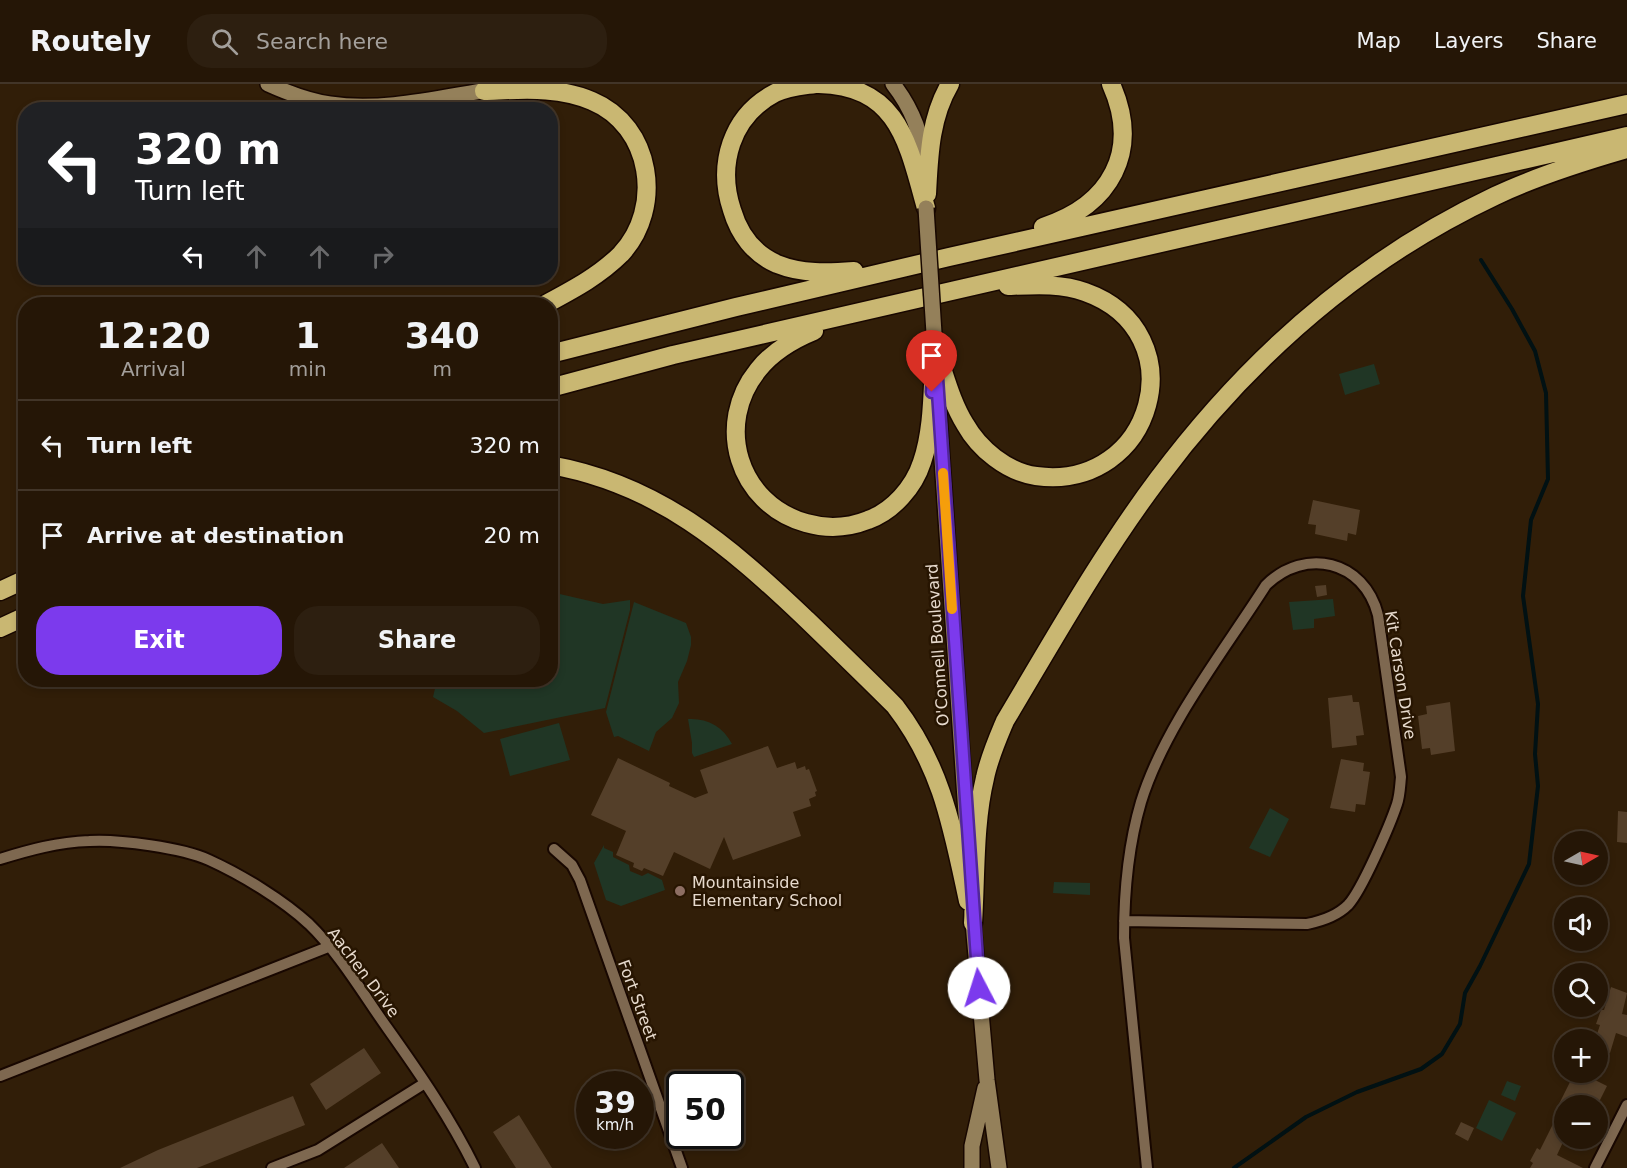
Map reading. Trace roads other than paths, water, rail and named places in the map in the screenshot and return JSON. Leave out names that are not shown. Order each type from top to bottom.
[{"type":"highway","points":[[906,268],[823,273],[799,271],[776,264],[760,254],[735,222],[726,192],[724,175],[733,137],[743,120],[759,104],[776,93],[817,84],[837,85],[858,91],[876,101],[890,115],[905,138],[926,208]]},
{"type":"highway","points":[[926,208],[930,141],[935,118],[950,84]]},
{"type":"highway","points":[[949,258],[1070,216],[1088,205],[1102,190],[1114,174],[1124,141],[1123,119],[1111,84]]},
{"type":"highway","points":[[484,91],[558,91],[591,100],[614,112],[630,130],[640,150],[646,172],[647,190],[642,220],[630,242],[605,268],[558,297]]},
{"type":"highway","points":[[558,352],[949,258],[1627,104]]},
{"type":"highway","points":[[558,385],[631,365],[953,290],[1627,136]]},
{"type":"highway","points":[[973,923],[983,789],[992,752],[1005,721],[1119,535],[1157,480],[1196,431],[1235,386],[1279,341],[1352,281],[1388,257],[1497,195],[1558,171],[1627,149]]},
{"type":"highway","points":[[935,349],[955,403],[970,431],[994,457],[1013,470],[1049,478],[1068,477],[1102,464],[1119,452],[1134,435],[1146,414],[1151,392],[1150,370],[1144,347],[1135,328],[1121,312],[1106,301],[1064,286],[1036,285],[953,290]]},
{"type":"highway","points":[[910,301],[789,342],[758,370],[745,389],[739,408],[736,436],[744,472],[753,489],[782,514],[815,526],[845,527],[876,517],[890,508],[914,481],[922,462],[928,436],[935,349]]},
{"type":"highway","points":[[558,467],[593,475],[626,488],[691,520],[760,575],[895,706],[922,746],[943,793],[973,923]]},
{"type":"highway","points":[[0,591],[18,583]]},
{"type":"highway","points":[[0,628],[18,620]]},
{"type":"main road","points":[[268,84],[321,102]]},
{"type":"main road","points":[[410,102],[530,84]]},
{"type":"main road","name":"O'Connell Boulevard","points":[[892,84],[905,100],[919,133],[923,151],[973,923],[987,1080],[999,1168]]},
{"type":"main road","name":"O'Connell Boulevard","points":[[972,1168],[972,1146],[987,1080]]},
{"type":"street","name":"Kit Carson Drive","points":[[1124,921],[1307,924],[1334,915],[1349,904],[1355,896],[1398,802],[1401,777],[1375,605],[1366,587],[1350,573],[1332,566],[1311,563],[1282,572],[1266,585],[1182,715],[1153,771],[1142,801],[1129,854],[1124,921],[1148,1168]]},
{"type":"street","name":"Aachen Drive","points":[[0,859],[44,846],[90,840],[141,844],[208,860],[261,888],[308,924],[340,960],[425,1083],[460,1138],[475,1168]]},
{"type":"street","name":"Fort Street","points":[[554,849],[572,865],[579,880],[682,1168]]},
{"type":"street","points":[[0,1076],[328,947]]},
{"type":"street","points":[[272,1168],[318,1150],[425,1083]]},
{"type":"street","points":[[1596,1168],[1627,1105]]},
{"type":"waterway","points":[[1234,1168],[1306,1117],[1357,1092],[1421,1069],[1442,1054],[1460,1024],[1465,993],[1529,864],[1538,786],[1535,754],[1538,704],[1523,596],[1531,520],[1548,479],[1546,393],[1535,351],[1481,260]]},
{"type":"place","name":"Mountainside Elementary School","points":[[680,891]]}]
